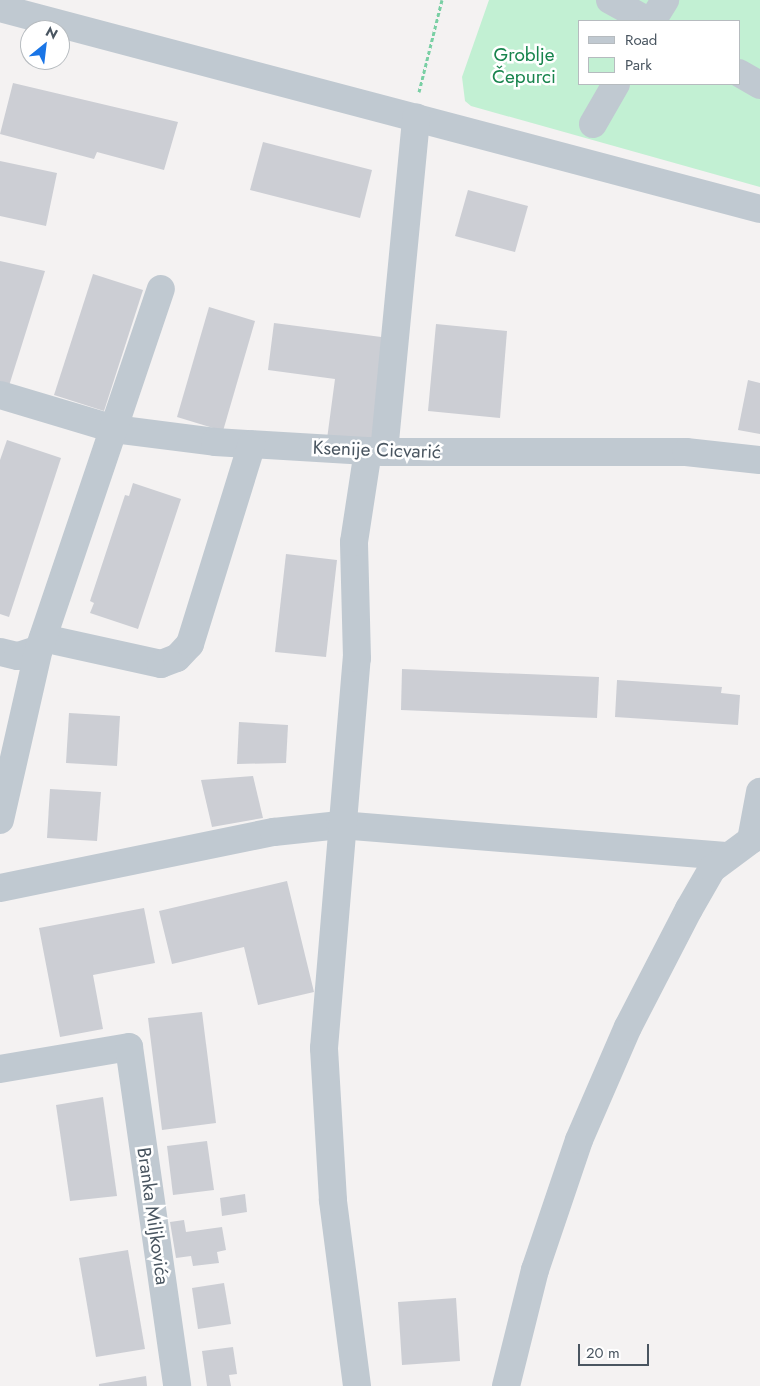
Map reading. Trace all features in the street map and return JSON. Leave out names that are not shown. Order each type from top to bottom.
[{"type":"street","points":[[610,0],[648,20]]},
{"type":"street","points":[[651,20],[665,0]]},
{"type":"street","points":[[0,8],[760,209]]},
{"type":"street","points":[[740,74],[760,85]]},
{"type":"street","points":[[593,124],[615,85]]},
{"type":"street","points":[[356,1386],[333,1200],[324,1076],[340,825],[357,658],[354,542],[376,452],[416,118]]},
{"type":"street","points":[[0,820],[41,643],[161,289]]},
{"type":"street","name":"Ksenije Cicvarić","points":[[0,395],[114,429],[252,444],[376,452],[686,452],[760,460]]},
{"type":"street","points":[[0,652],[18,656],[41,643],[161,664],[177,658],[190,644],[252,444]]},
{"type":"street","points":[[506,1386],[535,1270],[579,1140],[628,1027],[712,869],[726,856],[756,842],[760,792]]},
{"type":"street","points":[[0,888],[274,832],[340,825],[726,856]]},
{"type":"street","name":"Branka Miljkovića","points":[[0,1065],[129,1047],[177,1386]]},
{"type":"path","points":[[416,118],[420,73],[442,0]]},
{"type":"green space","name":"Groblje Čepurci","points":[[489,0],[760,0],[760,187],[471,106],[465,101],[462,77]]},
{"type":"building","points":[[13,83],[178,122],[164,170],[97,152],[94,159],[0,134]]},
{"type":"building","points":[[263,142],[372,170],[360,218],[250,190]]},
{"type":"building","points":[[0,161],[57,173],[46,226],[0,216]]},
{"type":"building","points":[[468,190],[528,206],[515,252],[455,236]]},
{"type":"building","points":[[0,261],[45,271],[8,389],[0,387]]},
{"type":"building","points":[[93,274],[143,290],[104,411],[54,395]]},
{"type":"building","points":[[209,307],[255,321],[223,431],[177,417]]},
{"type":"building","points":[[274,323],[389,338],[375,445],[327,439],[335,379],[268,370]]},
{"type":"building","points":[[436,324],[507,331],[500,418],[428,411]]},
{"type":"building","points":[[748,380],[760,383],[760,434],[738,430]]},
{"type":"building","points":[[7,440],[61,458],[9,617],[0,614],[0,460]]},
{"type":"building","points":[[133,483],[181,499],[138,629],[90,613],[94,603],[90,601],[125,495],[129,496]]},
{"type":"building","points":[[286,554],[337,560],[326,657],[275,652]]},
{"type":"building","points":[[402,669],[599,677],[597,718],[401,710]]},
{"type":"building","points":[[617,680],[722,687],[721,693],[740,695],[738,725],[615,717]]},
{"type":"building","points":[[69,713],[120,716],[117,766],[66,763]]},
{"type":"building","points":[[239,722],[288,725],[286,763],[237,764]]},
{"type":"building","points":[[253,776],[263,818],[212,827],[201,780]]},
{"type":"building","points":[[50,789],[101,792],[97,841],[47,838]]},
{"type":"building","points":[[287,881],[314,992],[258,1005],[244,947],[172,964],[159,911]]},
{"type":"building","points":[[144,908],[155,963],[93,975],[103,1029],[60,1037],[39,928]]},
{"type":"building","points":[[202,1012],[216,1123],[162,1130],[148,1018]]},
{"type":"building","points":[[103,1097],[117,1196],[70,1201],[56,1105]]},
{"type":"building","points":[[207,1141],[214,1190],[173,1195],[167,1146]]},
{"type":"building","points":[[245,1194],[247,1212],[222,1216],[220,1198]]},
{"type":"building","points":[[184,1220],[186,1232],[222,1227],[226,1250],[217,1252],[219,1263],[193,1266],[191,1256],[176,1258],[170,1222]]},
{"type":"building","points":[[128,1250],[145,1349],[96,1357],[79,1258]]},
{"type":"building","points":[[224,1283],[231,1324],[198,1329],[192,1288]]},
{"type":"building","points":[[456,1298],[460,1361],[402,1365],[398,1302]]},
{"type":"building","points":[[233,1347],[237,1374],[229,1375],[231,1386],[207,1386],[202,1351]]},
{"type":"building","points":[[146,1376],[147,1386],[99,1386],[99,1384]]}]
